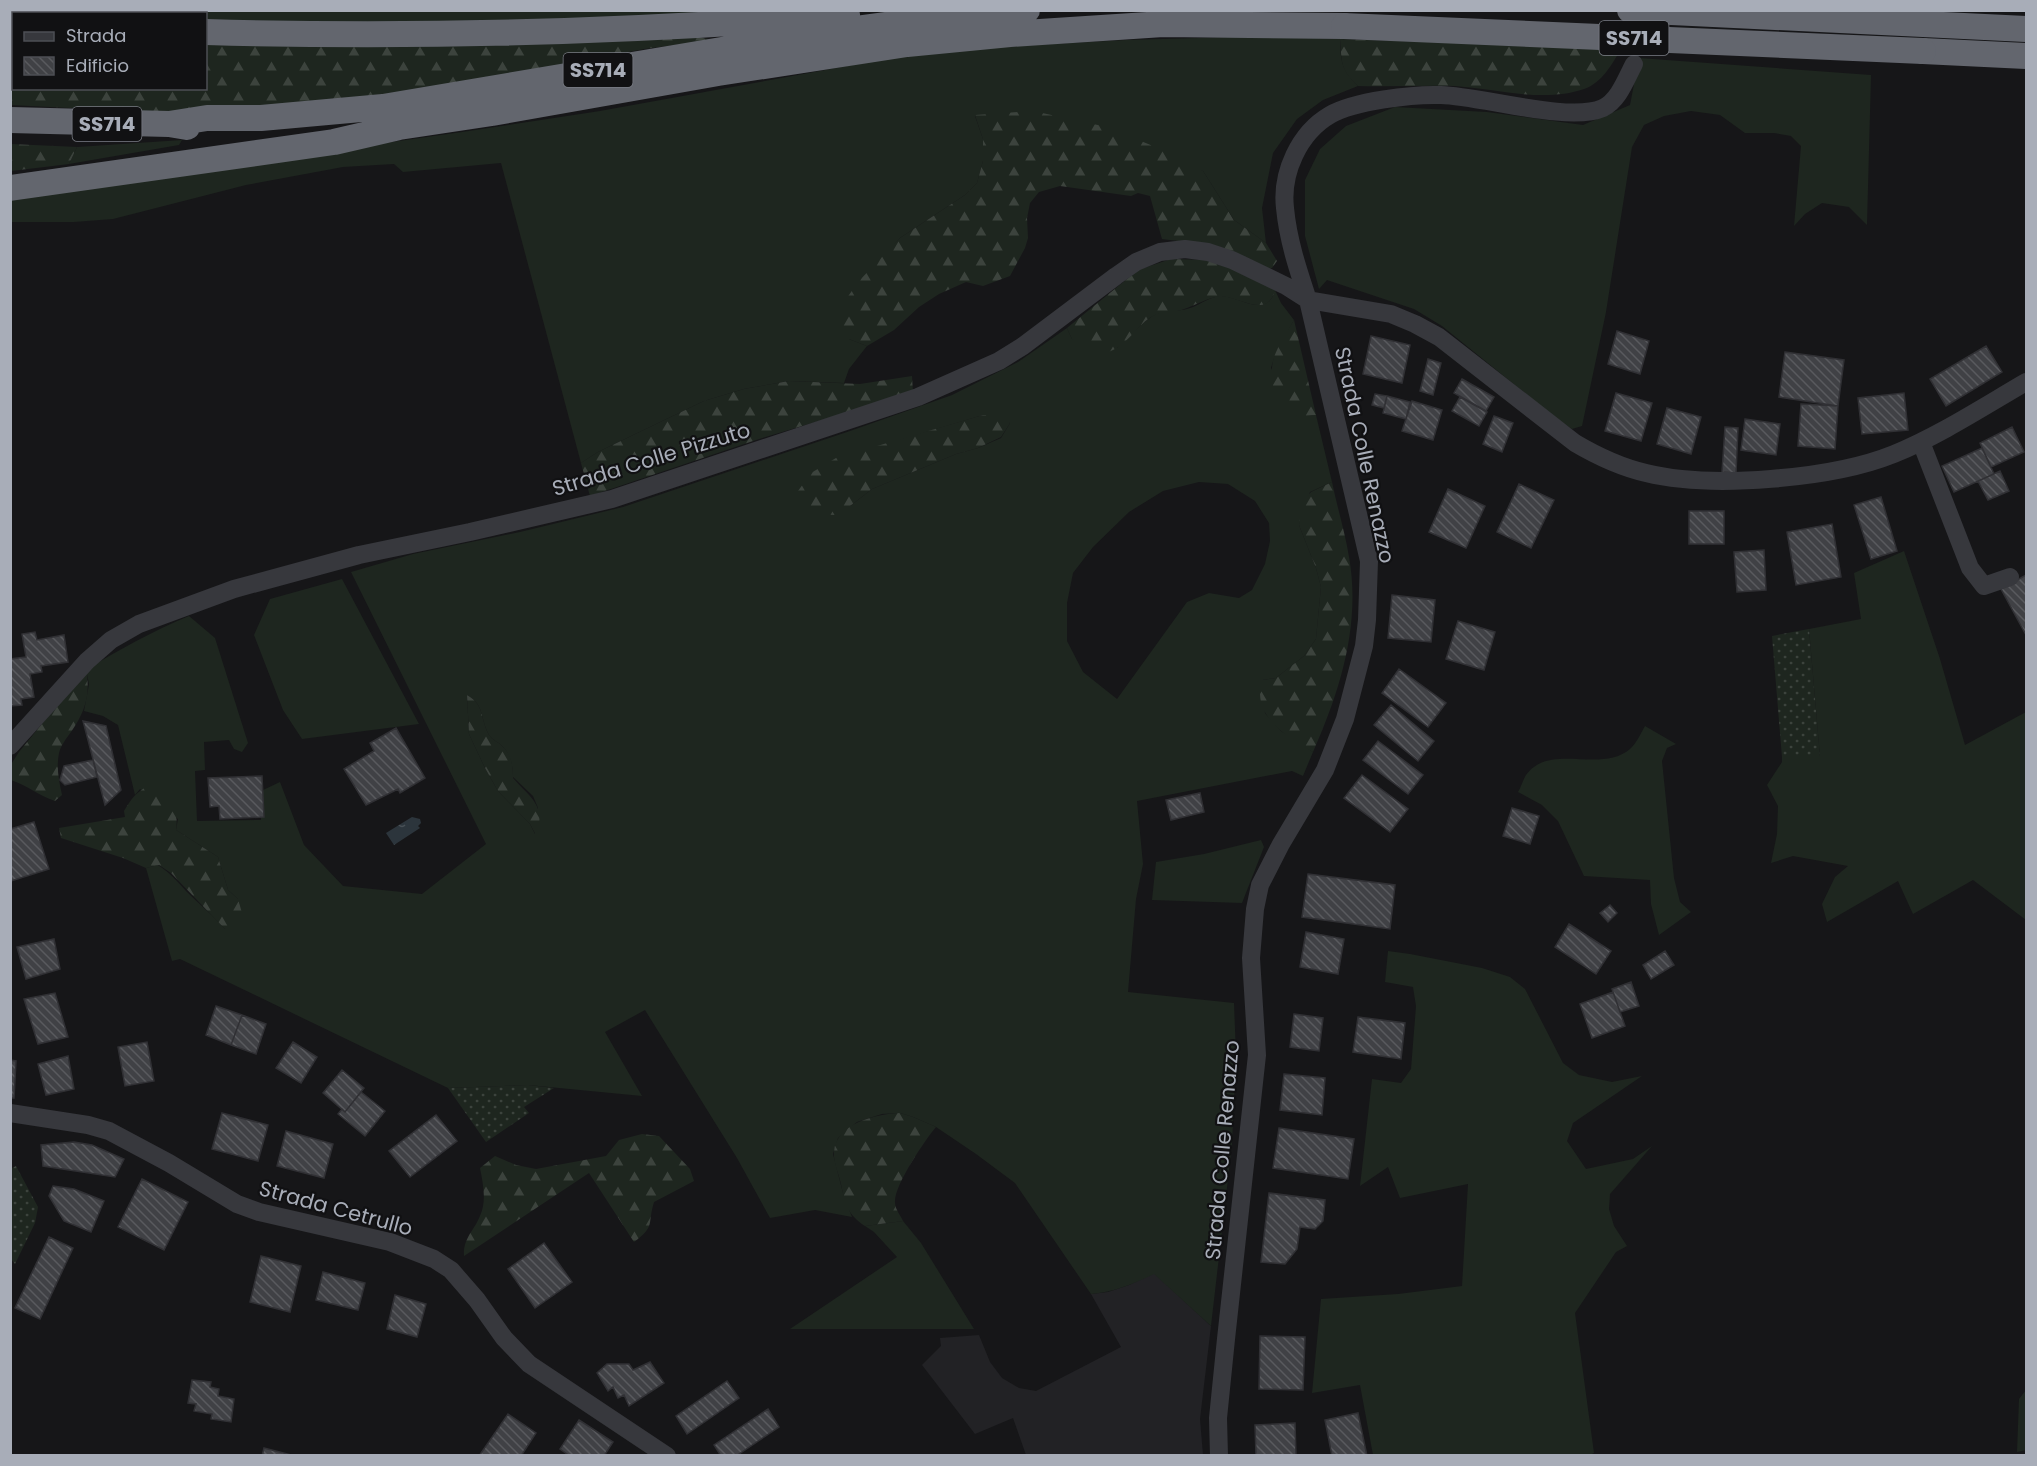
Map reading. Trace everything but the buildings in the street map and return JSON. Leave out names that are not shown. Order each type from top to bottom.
[{"type":"highway","points":[[207,32],[312,35],[525,34],[675,27],[899,10]]},
{"type":"highway","name":"SS714","points":[[170,124],[207,118],[261,118],[383,108],[765,42],[916,21],[1027,10]]},
{"type":"highway","name":"SS714","points":[[1630,10],[2026,29]]},
{"type":"highway","name":"SS714","points":[[10,120],[170,124],[208,130],[399,127],[718,73],[907,44],[1010,34],[1163,24],[1344,26],[2026,56]]},
{"type":"highway","points":[[10,188],[334,142],[399,127]]},
{"type":"street","name":"Strada Colle Renazzo","points":[[1219,1455],[1218,1418],[1257,1054],[1251,958],[1254,909],[1260,885],[1281,844],[1325,770],[1345,720],[1364,646],[1367,620],[1369,561],[1308,300],[1294,259],[1284,206],[1288,167],[1303,138],[1330,115],[1372,101],[1441,94],[1577,114],[1603,108],[1619,94],[1634,64]]},
{"type":"street","name":"Strada Colle Pizzuto","points":[[10,746],[87,661],[111,640],[139,624],[234,589],[359,555],[612,499],[918,397],[999,361],[1041,333],[1136,262],[1160,252],[1185,249],[1208,252],[1232,260],[1286,286],[1308,300]]},
{"type":"street","points":[[1308,300],[1369,309],[1391,314],[1415,324],[1439,337],[1575,443],[1597,455],[1645,473],[1671,478],[1729,480],[1804,474],[1866,463],[1922,442],[2026,382]]},
{"type":"street","points":[[1922,442],[1970,568],[1984,585],[2010,577]]},
{"type":"street","name":"Strada Cetrullo","points":[[10,1113],[88,1125],[109,1131],[169,1163],[237,1204],[259,1212],[390,1242],[434,1259],[452,1270],[504,1338],[529,1364],[667,1455]]},
{"type":"shaded area","points":[[1154,1273],[1211,1326],[1200,1419],[1203,1455],[1026,1455],[1013,1418],[975,1434],[922,1365],[941,1346],[940,1338],[979,1335],[990,1362],[1002,1378],[1019,1388],[1036,1391],[1121,1347],[1091,1294],[1108,1292],[1129,1285]]},
{"type":"green space","points":[[11,11],[819,11],[620,25],[207,28],[207,12],[12,12],[11,57]]},
{"type":"green space","points":[[679,34],[714,40],[644,49],[425,90],[321,101],[170,113],[11,105],[10,69],[12,68],[12,90],[207,90],[207,38]]},
{"type":"green space","points":[[1270,36],[1340,39],[1343,65],[1358,86],[1323,100],[1297,119],[1273,153],[1262,208],[1266,243],[1234,220],[1203,171],[975,116],[983,139],[983,161],[977,183],[965,195],[900,238],[880,261],[849,339],[867,346],[849,369],[844,383],[789,381],[744,389],[704,401],[598,452],[581,463],[501,163],[403,172],[394,164],[343,167],[246,185],[113,219],[74,222],[11,222],[10,196],[600,111],[891,58],[998,47],[1126,40]]},
{"type":"green space","points":[[1340,39],[1621,49],[1606,72],[1590,86],[1568,93],[1537,95],[1455,86],[1358,86],[1343,65]]},
{"type":"green space","points":[[1639,58],[1871,75],[1867,225],[1849,207],[1822,203],[1805,214],[1794,226],[1801,146],[1791,136],[1774,133],[1745,133],[1720,115],[1691,111],[1664,116],[1644,125],[1632,147],[1606,312],[1582,426],[1572,429],[1442,326],[1414,309],[1327,280],[1319,289],[1305,236],[1305,180],[1320,149],[1346,126],[1395,107],[1487,112],[1583,125],[1630,105]]},
{"type":"green space","points":[[1033,111],[1107,127],[1153,146],[1203,171],[1234,220],[1266,243],[1277,261],[1272,268],[1263,271],[1203,244],[1162,239],[1150,196],[1138,193],[1131,196],[1060,186],[1039,192],[1030,203],[1027,218],[1028,238],[1010,276],[983,286],[966,282],[939,294],[919,307],[894,330],[867,346],[849,339],[835,326],[840,308],[858,282],[900,238],[965,195],[977,183],[983,161],[983,139],[975,115]]},
{"type":"green space","points":[[182,140],[179,145],[69,164],[77,147]]},
{"type":"green space","points":[[10,144],[77,147],[69,164],[11,171]]},
{"type":"green space","points":[[1171,259],[1209,260],[1239,269],[1275,290],[1271,299],[1265,304],[1250,304],[1232,298],[1216,297],[1182,310],[1157,314],[1117,348],[1100,355],[1072,339],[1067,328],[1138,270]]},
{"type":"green space","points":[[1275,290],[1281,303],[1294,320],[1275,355],[1271,368],[1297,416],[1316,415],[1332,482],[1310,492],[1299,525],[1321,587],[1316,639],[1304,656],[1276,678],[1263,680],[1265,713],[1281,731],[1313,752],[1303,776],[1292,771],[1137,801],[1143,864],[1136,899],[1128,992],[1234,1003],[1236,1055],[1232,1144],[1211,1326],[1154,1274],[1123,1287],[1091,1294],[1015,1183],[936,1127],[900,1113],[882,1114],[857,1122],[838,1138],[833,1154],[852,1217],[815,1210],[770,1218],[737,1158],[645,1010],[605,1032],[642,1096],[528,1085],[448,1088],[180,959],[172,961],[146,868],[158,865],[162,868],[225,929],[238,899],[228,890],[218,857],[176,830],[178,819],[140,789],[135,795],[118,725],[103,716],[84,711],[89,684],[86,670],[99,662],[189,616],[215,638],[248,743],[242,752],[234,749],[229,740],[204,742],[205,770],[195,771],[197,821],[261,820],[261,791],[280,782],[304,845],[343,886],[422,894],[486,844],[351,572],[413,554],[520,532],[623,507],[850,431],[952,395],[1018,362],[1067,328],[1072,339],[1117,348],[1156,314],[1188,309],[1219,296],[1259,305],[1271,299]],"holes":[[[983,415],[1010,423],[1001,438],[872,489],[850,506],[870,449]],[[1199,482],[1228,484],[1255,501],[1269,523],[1270,541],[1265,564],[1252,590],[1239,598],[1209,593],[1187,602],[1117,699],[1083,672],[1067,641],[1067,603],[1073,573],[1093,547],[1129,512],[1163,491]],[[467,695],[477,703],[489,735],[508,754],[513,777],[533,796],[538,808],[535,834],[530,824],[498,791],[469,734]]]},
{"type":"green space","points":[[1294,320],[1316,415],[1297,416],[1289,413],[1282,407],[1274,392],[1272,365],[1274,357]]},
{"type":"green space","points":[[912,376],[913,393],[759,439],[590,496],[581,463],[598,452],[704,401],[744,389],[789,381],[860,384]]},
{"type":"green space","points":[[983,415],[1003,416],[1010,423],[1001,437],[872,489],[835,515],[809,514],[798,491],[811,473],[836,458]]},
{"type":"green space","points":[[1332,482],[1349,557],[1352,608],[1346,657],[1332,705],[1313,752],[1273,724],[1261,703],[1260,692],[1263,680],[1276,678],[1304,656],[1316,639],[1321,587],[1299,525],[1302,503],[1311,492]]},
{"type":"green space","points":[[1904,551],[1940,659],[1965,745],[2026,712],[2026,920],[1973,880],[1913,914],[1898,881],[1827,922],[1822,904],[1835,877],[1848,866],[1793,856],[1771,863],[1777,834],[1778,806],[1767,785],[1782,762],[1782,757],[1820,757],[1809,629],[1861,619],[1854,573]]},
{"type":"green space","points":[[342,579],[419,724],[302,739],[283,710],[254,635],[270,599]]},
{"type":"green space","points":[[1809,629],[1820,757],[1782,757],[1772,636]]},
{"type":"green space","points":[[86,670],[88,687],[86,702],[76,725],[59,753],[58,769],[62,795],[55,801],[11,780],[10,766]]},
{"type":"green space","points":[[467,695],[477,703],[489,735],[510,757],[513,778],[531,797],[538,809],[539,825],[536,835],[530,824],[498,791],[485,768],[469,734]]},
{"type":"green space","points":[[1645,726],[1676,744],[1667,748],[1662,761],[1674,878],[1680,902],[1691,912],[1659,935],[1651,904],[1650,880],[1584,876],[1558,821],[1542,805],[1518,792],[1526,775],[1536,765],[1562,759],[1591,760],[1618,756],[1632,747]]},
{"type":"green space","points":[[150,785],[164,791],[169,796],[175,808],[176,830],[218,857],[228,890],[238,899],[242,913],[234,927],[225,929],[171,873],[159,865],[146,868],[61,838],[59,828],[125,817],[124,811],[132,799]]},
{"type":"green space","points":[[1261,840],[1264,847],[1242,903],[1152,900],[1156,862],[1204,854]]},
{"type":"green space","points":[[1388,951],[1482,968],[1510,977],[1525,989],[1563,1063],[1579,1075],[1612,1082],[1642,1076],[1573,1123],[1567,1141],[1586,1169],[1633,1159],[1652,1146],[1610,1194],[1609,1209],[1614,1226],[1627,1246],[1616,1252],[1575,1313],[1594,1453],[1590,1455],[1373,1455],[1360,1385],[1312,1393],[1321,1299],[1398,1294],[1462,1286],[1468,1184],[1400,1198],[1388,1167],[1360,1186],[1372,1079],[1401,1083],[1411,1069],[1416,1006],[1413,987],[1385,982]]},
{"type":"green space","points":[[528,1085],[554,1088],[524,1107],[529,1113],[486,1142],[448,1088]]},
{"type":"green space","points":[[900,1113],[936,1127],[899,1186],[895,1205],[903,1221],[865,1226],[855,1218],[846,1203],[834,1160],[836,1142],[849,1127],[859,1122],[880,1115]]},
{"type":"green space","points":[[642,1134],[659,1136],[690,1169],[694,1181],[654,1202],[648,1228],[634,1242],[589,1173],[464,1256],[467,1239],[482,1210],[484,1192],[480,1168],[495,1156],[516,1165],[536,1169],[606,1156],[619,1140]]},
{"type":"green space","points":[[16,1166],[38,1207],[35,1223],[15,1264],[10,1258],[10,1169]]},
{"type":"green space","points":[[903,1221],[921,1243],[974,1329],[790,1329],[897,1257],[874,1232],[865,1226]]},
{"type":"green space","points":[[2026,1390],[2026,1450],[2017,1452],[2019,1399]]},
{"type":"water","points":[[412,817],[420,819],[421,823],[418,826],[420,828],[394,845],[386,833]]},
{"type":"waterway","points":[[42,12],[48,10]]}]
